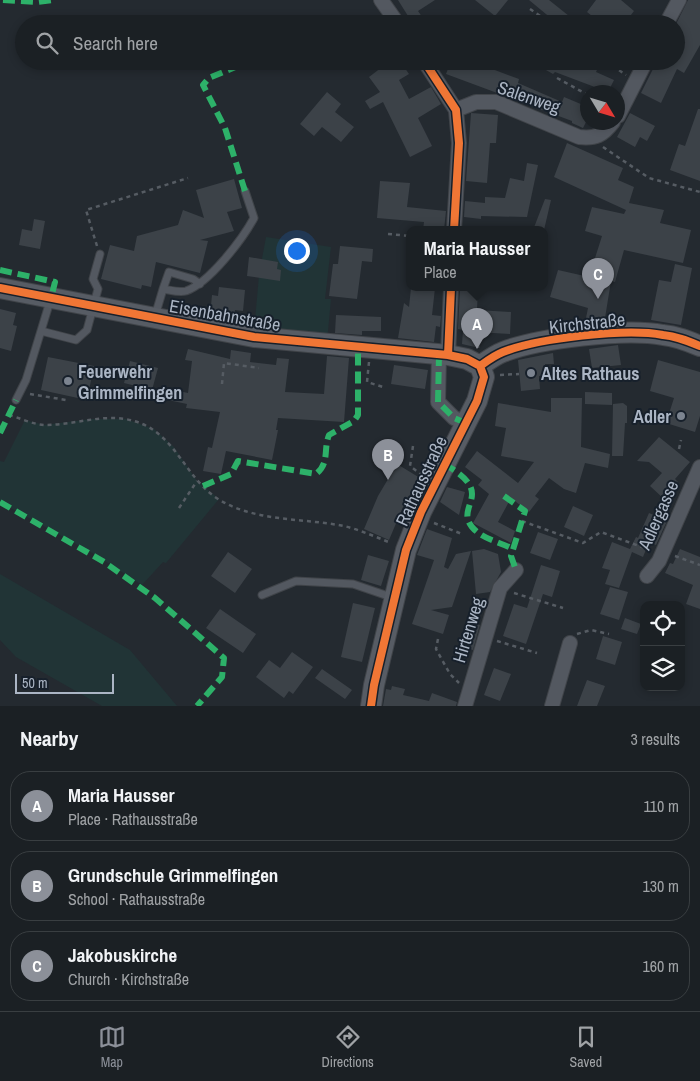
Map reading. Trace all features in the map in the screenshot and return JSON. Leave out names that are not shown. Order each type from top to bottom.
[{"type":"street","points":[[381,0],[392,15]]},
{"type":"street","points":[[671,15],[679,0]]},
{"type":"street","points":[[430,70],[456,110],[459,143],[454,226]]},
{"type":"street","points":[[625,102],[641,70]]},
{"type":"street","name":"Salenweg","points":[[456,110],[476,102],[496,102],[580,137],[594,138]]},
{"type":"street","points":[[594,138],[607,130]]},
{"type":"street","name":"Eisenbahnstraße","points":[[0,288],[254,337],[443,355]]},
{"type":"street","points":[[451,291],[438,402],[454,418],[466,423]]},
{"type":"street","name":"Kirchstraße","points":[[478,364],[502,352],[528,344],[578,337],[640,332],[664,335],[700,346]]},
{"type":"street","points":[[443,355],[478,364]]},
{"type":"street","name":"Rathausstraße","points":[[372,706],[374,685],[406,550],[418,518],[481,390],[484,377],[478,364]]},
{"type":"street","name":"Adlergasse","points":[[647,576],[659,561],[661,552],[700,467]]},
{"type":"street","name":"Hirtenweg","points":[[465,706],[500,588],[516,570]]},
{"type":"street","points":[[552,706],[570,643]]},
{"type":"lane","points":[[163,289],[184,292],[200,284],[242,240],[254,218],[245,191]]},
{"type":"lane","points":[[42,331],[76,340],[87,330],[98,289],[93,279],[100,254]]},
{"type":"lane","points":[[154,318],[170,272],[192,279],[200,284]]},
{"type":"lane","points":[[16,400],[42,331],[51,298]]},
{"type":"lane","points":[[262,594],[296,581],[354,584],[395,598]]},
{"type":"path","points":[[530,9],[539,15]]},
{"type":"path","points":[[618,70],[635,82]]},
{"type":"path","points":[[557,78],[580,91]]},
{"type":"path","points":[[594,138],[607,150],[649,178],[700,192]]},
{"type":"path","points":[[100,254],[86,210],[188,178]]},
{"type":"path","points":[[388,234],[406,236]]},
{"type":"path","points":[[478,364],[480,319],[484,319]]},
{"type":"path","points":[[222,384],[224,363],[259,368]]},
{"type":"path","points":[[500,375],[519,374]]},
{"type":"path","points":[[367,382],[383,386]]},
{"type":"path","points":[[20,392],[66,400]]},
{"type":"path","points":[[9,414],[44,425],[91,420],[126,419],[154,429],[174,447],[197,481],[219,499],[259,515],[345,526],[406,550]]},
{"type":"path","points":[[679,449],[681,440]]},
{"type":"path","points":[[413,446],[410,466],[415,472],[435,482]]},
{"type":"path","points":[[179,508],[197,481]]},
{"type":"path","points":[[418,518],[462,534]]},
{"type":"path","points":[[522,521],[583,543],[601,532],[700,565]]},
{"type":"path","points":[[500,588],[563,608]]},
{"type":"path","points":[[570,643],[580,632],[590,630],[609,634]]},
{"type":"path","points":[[486,638],[537,654]]},
{"type":"path","points":[[438,640],[436,649],[442,662],[464,688],[470,690]]},
{"type":"shaded area","points":[[266,237],[331,247],[325,299],[331,299],[327,342],[254,332],[259,275]]},
{"type":"shaded area","points":[[91,419],[126,419],[154,429],[174,447],[197,481],[219,499],[166,563],[163,562],[142,585],[94,554],[0,502],[0,461],[4,462],[25,420],[44,425]]},
{"type":"shaded area","points":[[0,574],[130,650],[177,706],[102,706],[16,657],[0,640]]},
{"type":"building","points":[[398,0],[435,0],[418,11],[421,15],[407,15]]},
{"type":"building","points":[[475,0],[508,0],[494,15]]},
{"type":"building","points":[[529,0],[549,0],[568,15],[547,15]]},
{"type":"building","points":[[596,0],[621,0],[634,11],[631,15],[591,15],[587,12]]},
{"type":"building","points":[[688,0],[700,0],[700,45],[684,73],[679,70],[685,70],[685,15],[680,15]]},
{"type":"building","points":[[378,70],[406,70],[409,74],[399,80],[409,99],[431,87],[441,104],[418,118],[432,146],[410,157],[383,102],[370,109],[365,101],[380,92],[369,77]]},
{"type":"building","points":[[448,70],[495,70],[519,79],[518,83],[562,102],[564,97],[580,104],[580,127],[572,123],[572,121],[446,74]]},
{"type":"building","points":[[546,70],[597,70],[596,72],[614,80],[612,85],[589,85],[555,72],[553,74]]},
{"type":"building","points":[[652,70],[677,70],[661,103],[641,93]]},
{"type":"building","points":[[327,92],[341,104],[335,112],[354,127],[341,142],[322,127],[314,136],[300,124]]},
{"type":"building","points":[[698,109],[700,109],[700,181],[670,170],[679,144],[685,146]]},
{"type":"building","points":[[471,113],[498,115],[496,143],[490,143],[487,183],[466,181]]},
{"type":"building","points":[[630,113],[655,126],[647,141],[640,137],[635,147],[617,137],[621,130],[625,130],[625,122]]},
{"type":"building","points":[[567,143],[623,168],[618,180],[634,187],[629,203],[664,210],[660,223],[691,230],[683,263],[624,250],[615,282],[611,281],[605,318],[601,317],[601,320],[586,318],[588,308],[550,297],[558,270],[589,277],[602,236],[585,231],[592,207],[624,214],[626,210],[554,177]]},
{"type":"building","points":[[527,163],[538,165],[527,217],[481,216],[481,219],[464,217],[465,201],[485,203],[485,197],[505,198],[510,178],[524,181]]},
{"type":"building","points":[[234,179],[242,208],[227,212],[234,231],[200,240],[208,241],[200,273],[156,262],[151,287],[142,285],[141,289],[101,279],[110,245],[134,251],[137,236],[178,225],[183,210],[204,218],[196,190]]},
{"type":"building","points":[[380,181],[410,183],[407,207],[446,211],[444,226],[424,226],[424,222],[377,218]]},
{"type":"building","points":[[545,199],[551,200],[545,226],[535,226]]},
{"type":"building","points":[[34,219],[45,221],[40,249],[19,245],[22,229],[32,231]]},
{"type":"building","points":[[340,246],[373,249],[372,262],[362,261],[357,299],[329,296],[333,264],[338,264]]},
{"type":"building","points":[[249,257],[278,262],[277,269],[281,270],[280,281],[247,276]]},
{"type":"building","points":[[675,264],[692,268],[681,325],[651,320],[659,280],[671,282]]},
{"type":"building","points":[[219,287],[245,290],[243,311],[235,310],[234,319],[210,316],[212,295],[218,296]]},
{"type":"building","points":[[411,291],[435,291],[432,315],[441,316],[440,327],[436,326],[434,342],[398,338],[404,303],[409,307]]},
{"type":"building","points":[[460,291],[478,291],[477,310],[511,312],[510,334],[476,332],[475,347],[462,344],[463,330],[458,329]]},
{"type":"building","points":[[0,309],[16,313],[13,325],[17,326],[11,351],[0,348]]},
{"type":"building","points":[[336,315],[381,317],[381,331],[362,331],[362,335],[335,333]]},
{"type":"building","points":[[618,345],[621,365],[592,368],[589,349]]},
{"type":"building","points":[[188,349],[230,359],[231,350],[251,353],[250,362],[276,365],[277,358],[289,359],[285,392],[324,394],[327,356],[349,358],[344,422],[278,418],[276,430],[278,430],[272,460],[226,451],[221,474],[203,471],[208,447],[212,448],[220,412],[186,408],[187,404],[158,398],[160,387],[188,393],[192,361],[185,360]]},
{"type":"building","name":"Altes Rathaus","points":[[553,353],[554,364],[545,364],[546,372],[543,372],[543,376],[539,376],[540,389],[521,391],[518,360]]},
{"type":"building","points":[[48,357],[94,366],[87,400],[41,390]]},
{"type":"building","points":[[658,360],[700,372],[700,416],[695,432],[666,423],[674,398],[650,391]]},
{"type":"building","points":[[130,361],[158,368],[152,390],[124,383]]},
{"type":"building","points":[[394,365],[428,370],[425,389],[391,384]]},
{"type":"building","points":[[585,392],[612,393],[612,405],[585,404]]},
{"type":"building","points":[[551,398],[582,398],[581,447],[610,454],[608,468],[585,463],[576,493],[564,489],[549,478],[535,496],[539,499],[529,512],[511,498],[498,522],[515,531],[511,543],[473,523],[489,494],[478,485],[482,480],[465,467],[477,451],[518,483],[534,462],[501,456],[506,428],[495,426],[498,403],[551,412]]},
{"type":"building","points":[[623,403],[627,406],[627,423],[625,423],[623,456],[612,456],[613,404]]},
{"type":"building","points":[[659,437],[690,462],[675,479],[678,482],[663,498],[650,486],[662,473],[649,462],[637,461]]},
{"type":"building","points":[[397,464],[420,478],[403,507],[389,540],[364,529],[378,496]]},
{"type":"building","points":[[447,487],[465,492],[459,515],[440,502]]},
{"type":"building","points":[[573,506],[593,515],[584,536],[564,527]]},
{"type":"building","points":[[649,513],[667,521],[656,545],[649,542],[643,557],[632,552],[619,588],[605,584],[610,570],[602,568],[612,542],[630,549],[636,537],[638,538]]},
{"type":"building","points":[[427,529],[452,538],[444,567],[448,569],[456,554],[471,551],[452,607],[431,610],[449,615],[443,634],[412,624],[434,560],[417,555]]},
{"type":"building","points":[[538,532],[558,539],[550,560],[530,553]]},
{"type":"building","points":[[484,549],[498,554],[501,572],[490,592],[476,594],[472,551]]},
{"type":"building","points":[[680,549],[700,557],[700,609],[686,604],[693,585],[665,573],[670,563],[673,564]]},
{"type":"building","points":[[228,552],[252,569],[235,593],[211,576]]},
{"type":"building","points":[[368,555],[389,561],[381,586],[361,580]]},
{"type":"building","points":[[541,565],[560,571],[552,597],[543,594],[526,644],[503,636],[514,604],[527,608]]},
{"type":"building","points":[[610,587],[628,592],[619,620],[600,614]]},
{"type":"building","points":[[353,603],[375,608],[362,662],[341,657]]},
{"type":"building","points":[[220,609],[256,634],[243,653],[206,628]]},
{"type":"building","points":[[625,618],[640,624],[637,634],[621,629]]},
{"type":"building","points":[[470,622],[480,625],[473,650],[462,646]]},
{"type":"building","points":[[603,636],[622,642],[615,665],[596,659]]},
{"type":"building","points":[[292,652],[313,667],[293,694],[289,691],[284,698],[256,677],[269,660],[280,668]]},
{"type":"building","points":[[494,668],[511,674],[500,701],[484,695]]},
{"type":"building","points":[[322,669],[352,690],[345,699],[315,678]]},
{"type":"building","points":[[587,680],[605,686],[597,706],[577,706]]},
{"type":"building","points":[[392,686],[405,689],[403,695],[429,701],[432,693],[457,702],[456,706],[383,706],[386,689],[391,690]]},
{"type":"marked path","points":[[3,0],[38,2],[53,0]]},
{"type":"marked path","points":[[228,70],[209,78],[203,85],[225,128],[245,191]]},
{"type":"marked path","points":[[0,270],[55,282],[51,298]]},
{"type":"marked path","points":[[203,486],[231,474],[238,461],[316,474],[325,461],[329,435],[354,421],[358,415],[358,347]]},
{"type":"marked path","points":[[439,354],[438,402],[454,418],[466,423]]},
{"type":"marked path","points":[[0,433],[16,400]]},
{"type":"marked path","points":[[444,464],[460,474],[469,483],[472,498],[468,519],[472,527],[486,537],[513,549]]},
{"type":"marked path","points":[[504,496],[525,511],[511,556],[516,570]]},
{"type":"marked path","points":[[0,502],[104,562],[155,598],[224,658],[222,677],[197,706]]},
{"type":"cycle path","points":[[430,70],[456,110],[459,143],[454,226]]},
{"type":"cycle path","points":[[0,288],[254,337],[448,355],[467,359],[480,366],[484,377],[477,401],[421,512],[406,550],[374,685],[371,706]]},
{"type":"cycle path","points":[[448,355],[451,291]]},
{"type":"cycle path","points":[[480,366],[500,353],[519,347],[538,342],[582,336],[647,333],[673,336],[700,346]]},
{"type":"place","name":"Jakobuskirche","points":[[598,299]]},
{"type":"place","name":"Maria Hausser","points":[[477,349]]},
{"type":"place","name":"Altes Rathaus","points":[[531,373]]},
{"type":"place","name":"Feuerwehr Grimmelfingen","points":[[68,381]]},
{"type":"place","name":"Adler","points":[[681,416]]},
{"type":"place","name":"Grundschule Grimmelfingen","points":[[388,480]]}]
